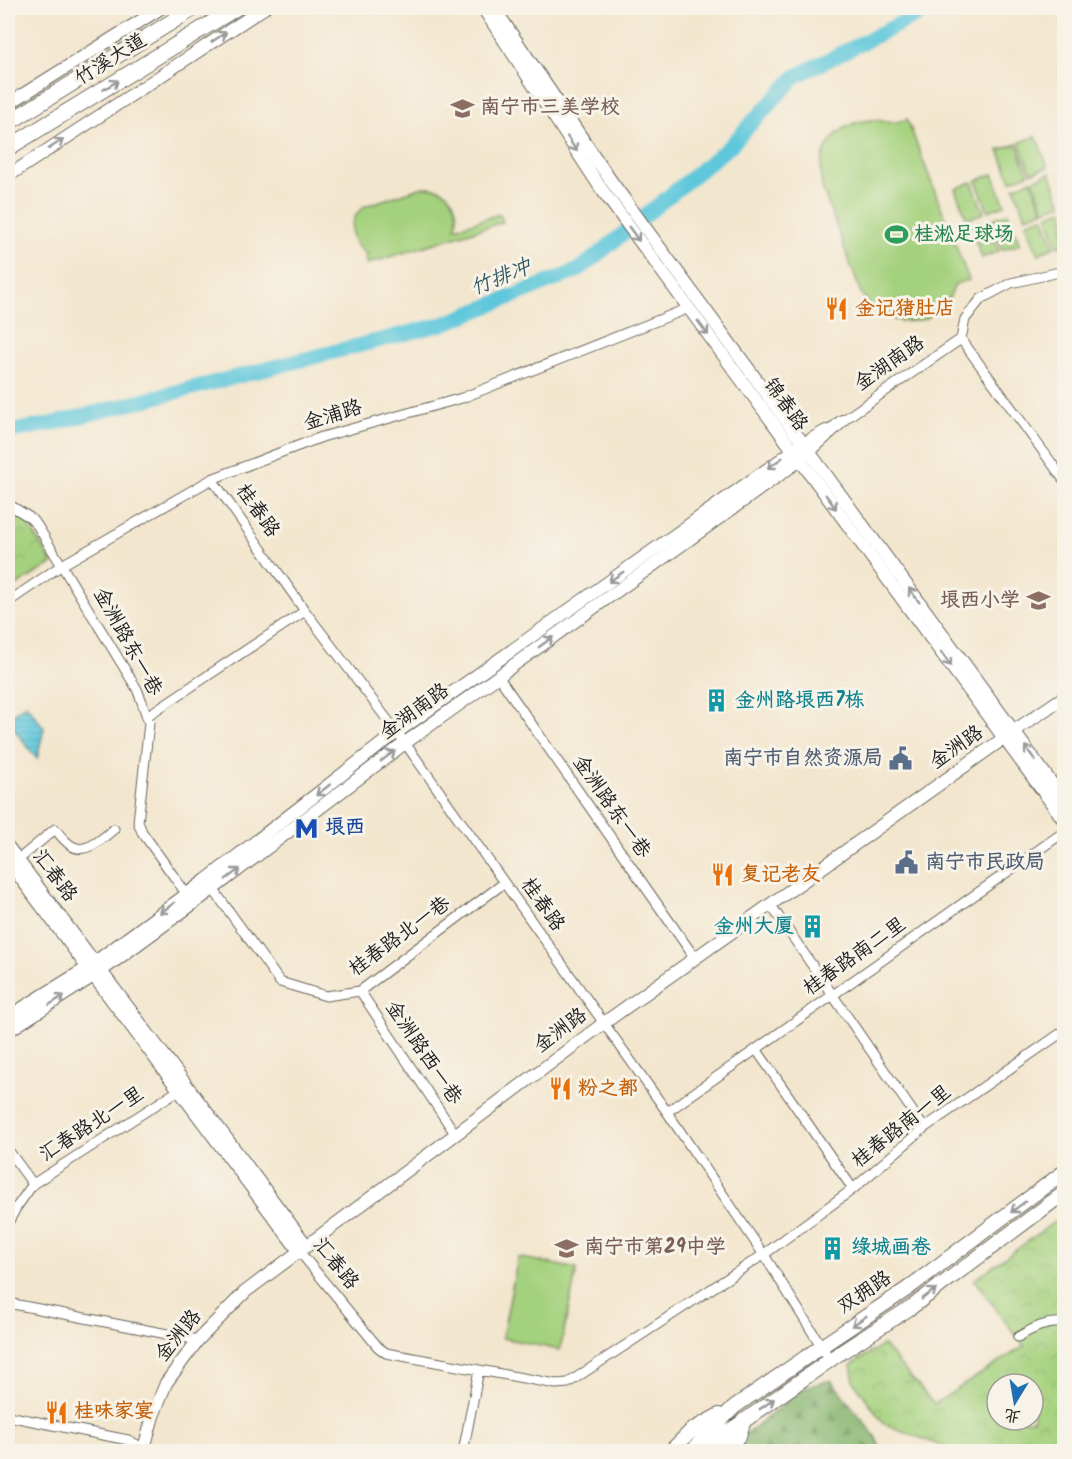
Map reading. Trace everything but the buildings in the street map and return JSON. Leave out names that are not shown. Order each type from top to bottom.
[{"type":"highway","name":"竹溪大道","points":[[8,123],[194,8]]},
{"type":"highway","name":"竹溪大道","points":[[8,148],[236,8]]},
{"type":"main road","points":[[8,104],[161,8]]},
{"type":"main road","points":[[8,176],[264,8]]},
{"type":"main road","name":"锦春路","points":[[483,8],[605,184],[1009,734],[1065,820]]},
{"type":"main road","name":"锦春路","points":[[494,8],[605,184]]},
{"type":"main road","name":"锦春路","points":[[674,277],[689,308],[802,452]]},
{"type":"main road","name":"金湖南路","points":[[8,1031],[190,899],[213,889],[401,738],[498,676],[842,421]]},
{"type":"main road","name":"金湖南路","points":[[190,899],[206,880],[802,452]]},
{"type":"main road","name":"金洲路","points":[[145,1450],[153,1416],[166,1383],[198,1340],[245,1292],[604,1023],[1009,734],[1065,697]]},
{"type":"main road","name":"锦春路","points":[[1009,734],[1065,800]]},
{"type":"main road","name":"汇春路","points":[[8,847],[13,861],[303,1248]]},
{"type":"main road","name":"金湖南路","points":[[8,1017],[94,969]]},
{"type":"main road","name":"汇春路","points":[[94,969],[179,1090],[303,1248]]},
{"type":"main road","name":"双拥路","points":[[692,1452],[734,1407],[907,1289],[1065,1172]]},
{"type":"main road","name":"双拥路","points":[[704,1452],[710,1445],[830,1360],[913,1306],[1065,1193]]},
{"type":"main road","points":[[670,1452],[692,1430],[734,1407]]},
{"type":"main road","points":[[721,1452],[739,1436],[745,1420]]},
{"type":"street","points":[[1065,271],[1011,283],[981,299],[965,319],[961,339],[1065,480]]},
{"type":"street","name":"金浦路","points":[[8,602],[62,565],[212,479],[322,437],[462,398],[689,308]]},
{"type":"street","name":"金湖南路","points":[[842,421],[961,339]]},
{"type":"street","name":"桂春路","points":[[212,479],[305,611],[401,738],[667,1112],[830,1360]]},
{"type":"street","name":"金洲路东一巷","points":[[8,504],[37,525],[136,689],[148,723],[138,822],[142,832],[190,899]]},
{"type":"street","points":[[147,716],[305,611]]},
{"type":"street","name":"金洲路东一巷","points":[[498,676],[695,958]]},
{"type":"street","points":[[13,861],[55,829],[73,847],[81,849],[92,845],[114,829]]},
{"type":"street","name":"桂春路南二里","points":[[667,1112],[1065,832]]},
{"type":"street","name":"桂春路北一巷","points":[[213,889],[280,982],[326,996],[360,991],[504,883]]},
{"type":"street","points":[[770,904],[924,1128]]},
{"type":"street","name":"金洲路西一巷","points":[[360,991],[456,1135]]},
{"type":"street","name":"桂春路南一里","points":[[763,1255],[853,1189],[924,1128],[1065,1031]]},
{"type":"street","points":[[756,1049],[853,1189]]},
{"type":"street","name":"汇春路北一里","points":[[8,1224],[33,1184],[179,1090]]},
{"type":"street","points":[[8,1149],[33,1184]]},
{"type":"street","name":"汇春路","points":[[303,1248],[378,1347],[387,1353],[556,1384],[568,1383],[763,1255]]},
{"type":"street","points":[[8,1303],[198,1340]]},
{"type":"street","points":[[1018,1337],[1041,1325],[1065,1323]]},
{"type":"street","points":[[463,1452],[479,1370]]},
{"type":"street","points":[[8,1416],[128,1440],[145,1450]]},
{"type":"green space","name":"桂淞足球场","points":[[907,119],[969,280],[955,284],[948,300],[934,314],[923,319],[900,321],[878,311],[861,293],[823,190],[821,165],[829,143],[846,127],[871,120],[892,122]]},
{"type":"green space","points":[[1036,136],[1048,167],[1031,173],[1019,143]]},
{"type":"green space","points":[[1017,144],[1028,174],[1011,181],[999,150]]},
{"type":"green space","points":[[1050,173],[1062,204],[1044,210],[1033,180]]},
{"type":"green space","points":[[993,174],[1005,205],[988,211],[976,181]]},
{"type":"green space","points":[[1031,180],[1043,211],[1026,217],[1014,187]]},
{"type":"green space","points":[[972,182],[984,213],[967,219],[955,189]]},
{"type":"green space","points":[[423,187],[440,189],[450,197],[457,212],[455,228],[500,214],[503,222],[367,264],[365,257],[368,255],[361,250],[353,238],[352,224],[359,212],[365,206]]},
{"type":"green space","points":[[1064,209],[1064,244],[1058,246],[1047,216]]},
{"type":"green space","points":[[1008,213],[1020,244],[1002,250],[991,220]]},
{"type":"green space","points":[[1043,217],[1055,247],[1038,254],[1026,223]]},
{"type":"green space","points":[[987,221],[999,251],[982,258],[970,227]]},
{"type":"green space","points":[[8,510],[27,523],[53,563],[8,591]]},
{"type":"green space","points":[[1064,1215],[1064,1451],[948,1451],[939,1445],[884,1424],[854,1382],[851,1365],[883,1345],[934,1404],[1024,1346],[974,1280]]},
{"type":"green space","points":[[518,1257],[577,1269],[560,1350],[502,1338]]},
{"type":"green space","points":[[831,1380],[875,1436],[882,1451],[729,1452],[733,1444],[806,1387]]},
{"type":"water","points":[[26,704],[44,728],[37,759],[8,721],[8,718]]},
{"type":"waterway","name":"竹排冲","points":[[8,432],[51,424],[443,324],[579,270],[730,146],[796,76],[931,8]]},
{"type":"place","name":"南宁市三美学校","points":[[462,108]]},
{"type":"place","name":"桂淞足球场","points":[[896,235]]},
{"type":"place","name":"金记猪肚店","points":[[837,309]]},
{"type":"place","name":"埌西小学","points":[[1038,601]]},
{"type":"place","name":"金州路埌西7栋","points":[[717,701]]},
{"type":"place","name":"南宁市自然资源局","points":[[901,759]]},
{"type":"place","name":"埌西","points":[[307,828]]},
{"type":"place","name":"南宁市民政局","points":[[907,863]]},
{"type":"place","name":"复记老友","points":[[723,875]]},
{"type":"place","name":"金州大厦","points":[[812,927]]},
{"type":"place","name":"粉之都","points":[[560,1089]]},
{"type":"place","name":"南宁市第29中学","points":[[566,1248]]},
{"type":"place","name":"绿城画卷","points":[[833,1248]]},
{"type":"place","name":"桂味家宴","points":[[56,1412]]}]
